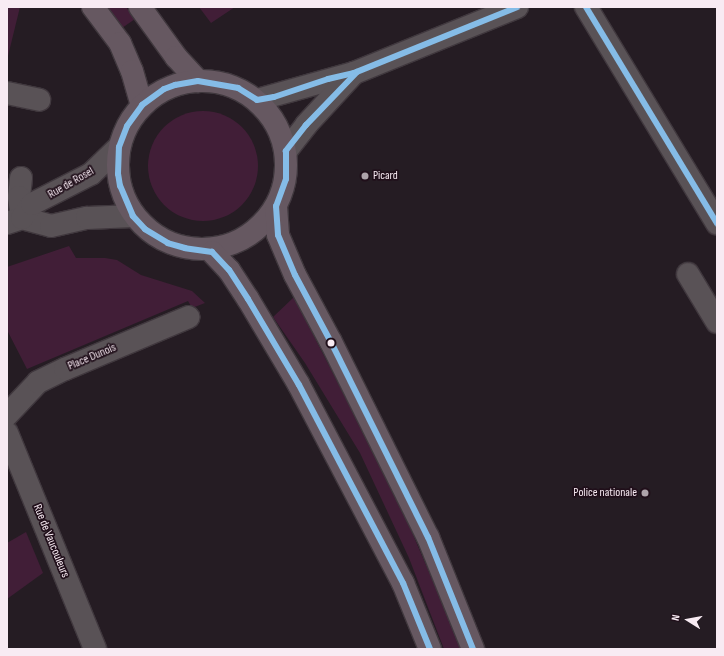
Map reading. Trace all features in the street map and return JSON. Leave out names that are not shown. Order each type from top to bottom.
[{"type":"main road","points":[[94,7],[120,43],[132,70],[142,105]]},
{"type":"main road","points":[[140,7],[176,57],[198,80]]},
{"type":"main road","points":[[198,80],[238,88],[257,100],[268,112],[276,125],[286,151],[286,179],[276,206],[262,225],[244,239],[212,252],[185,248],[168,243],[145,229],[133,216],[120,186],[118,174],[119,147],[127,126],[142,105],[164,89],[185,82],[198,80]]},
{"type":"main road","points":[[276,206],[278,235],[295,274],[331,342],[428,537],[473,649]]},
{"type":"main road","points":[[212,252],[229,270],[248,299],[299,385],[403,583],[430,649]]},
{"type":"street","points":[[257,100],[354,73],[517,7]]},
{"type":"street","points":[[586,7],[717,223]]},
{"type":"street","points":[[286,151],[306,125],[354,73]]},
{"type":"street","points":[[7,93],[39,100]]},
{"type":"street","name":"Rue de Rosel","points":[[15,221],[32,204],[91,174],[119,147]]},
{"type":"street","points":[[21,178],[15,221],[51,226],[87,218],[133,216]]},
{"type":"street","points":[[688,274],[717,322]]},
{"type":"street","name":"Place Dunois","points":[[7,415],[38,382],[65,369],[189,317]]},
{"type":"street","name":"Rue de Vaucouleurs","points":[[7,433],[95,649]]},
{"type":"shaded area","points":[[7,7],[20,7],[7,60]]},
{"type":"shaded area","points":[[106,7],[126,7],[135,19],[122,28]]},
{"type":"shaded area","points":[[199,7],[235,7],[211,23]]},
{"type":"shaded area","points":[[203,111],[224,115],[234,120],[242,127],[249,135],[254,145],[258,166],[254,187],[249,197],[242,205],[234,212],[224,217],[203,221],[182,217],[172,212],[164,205],[157,197],[152,187],[148,166],[152,145],[157,135],[164,127],[172,120],[182,115]]},
{"type":"shaded area","points":[[69,246],[76,258],[105,258],[117,260],[141,275],[192,291],[205,303],[192,308],[188,301],[27,369],[7,330],[7,267]]},
{"type":"shaded area","points":[[294,297],[402,509],[462,649],[444,649],[409,558],[360,453],[305,363],[273,317]]},
{"type":"shaded area","points":[[26,532],[43,573],[7,599],[7,543]]},
{"type":"transit line","points":[[430,649],[403,583],[299,385],[248,299],[229,270],[212,252],[185,248],[168,243],[145,229],[133,216],[120,186],[118,174],[119,147],[127,126],[142,105],[164,89],[175,85],[198,81],[238,88],[257,100],[274,97],[328,79],[354,73],[517,7]]},
{"type":"transit line","points":[[586,7],[717,223]]},
{"type":"transit line","points":[[357,72],[306,125],[286,151],[286,179],[276,206],[278,235],[295,275],[331,342],[428,537],[473,649]]},
{"type":"place","name":"Picard","points":[[365,176]]},
{"type":"place","name":"Police nationale","points":[[645,493]]}]
